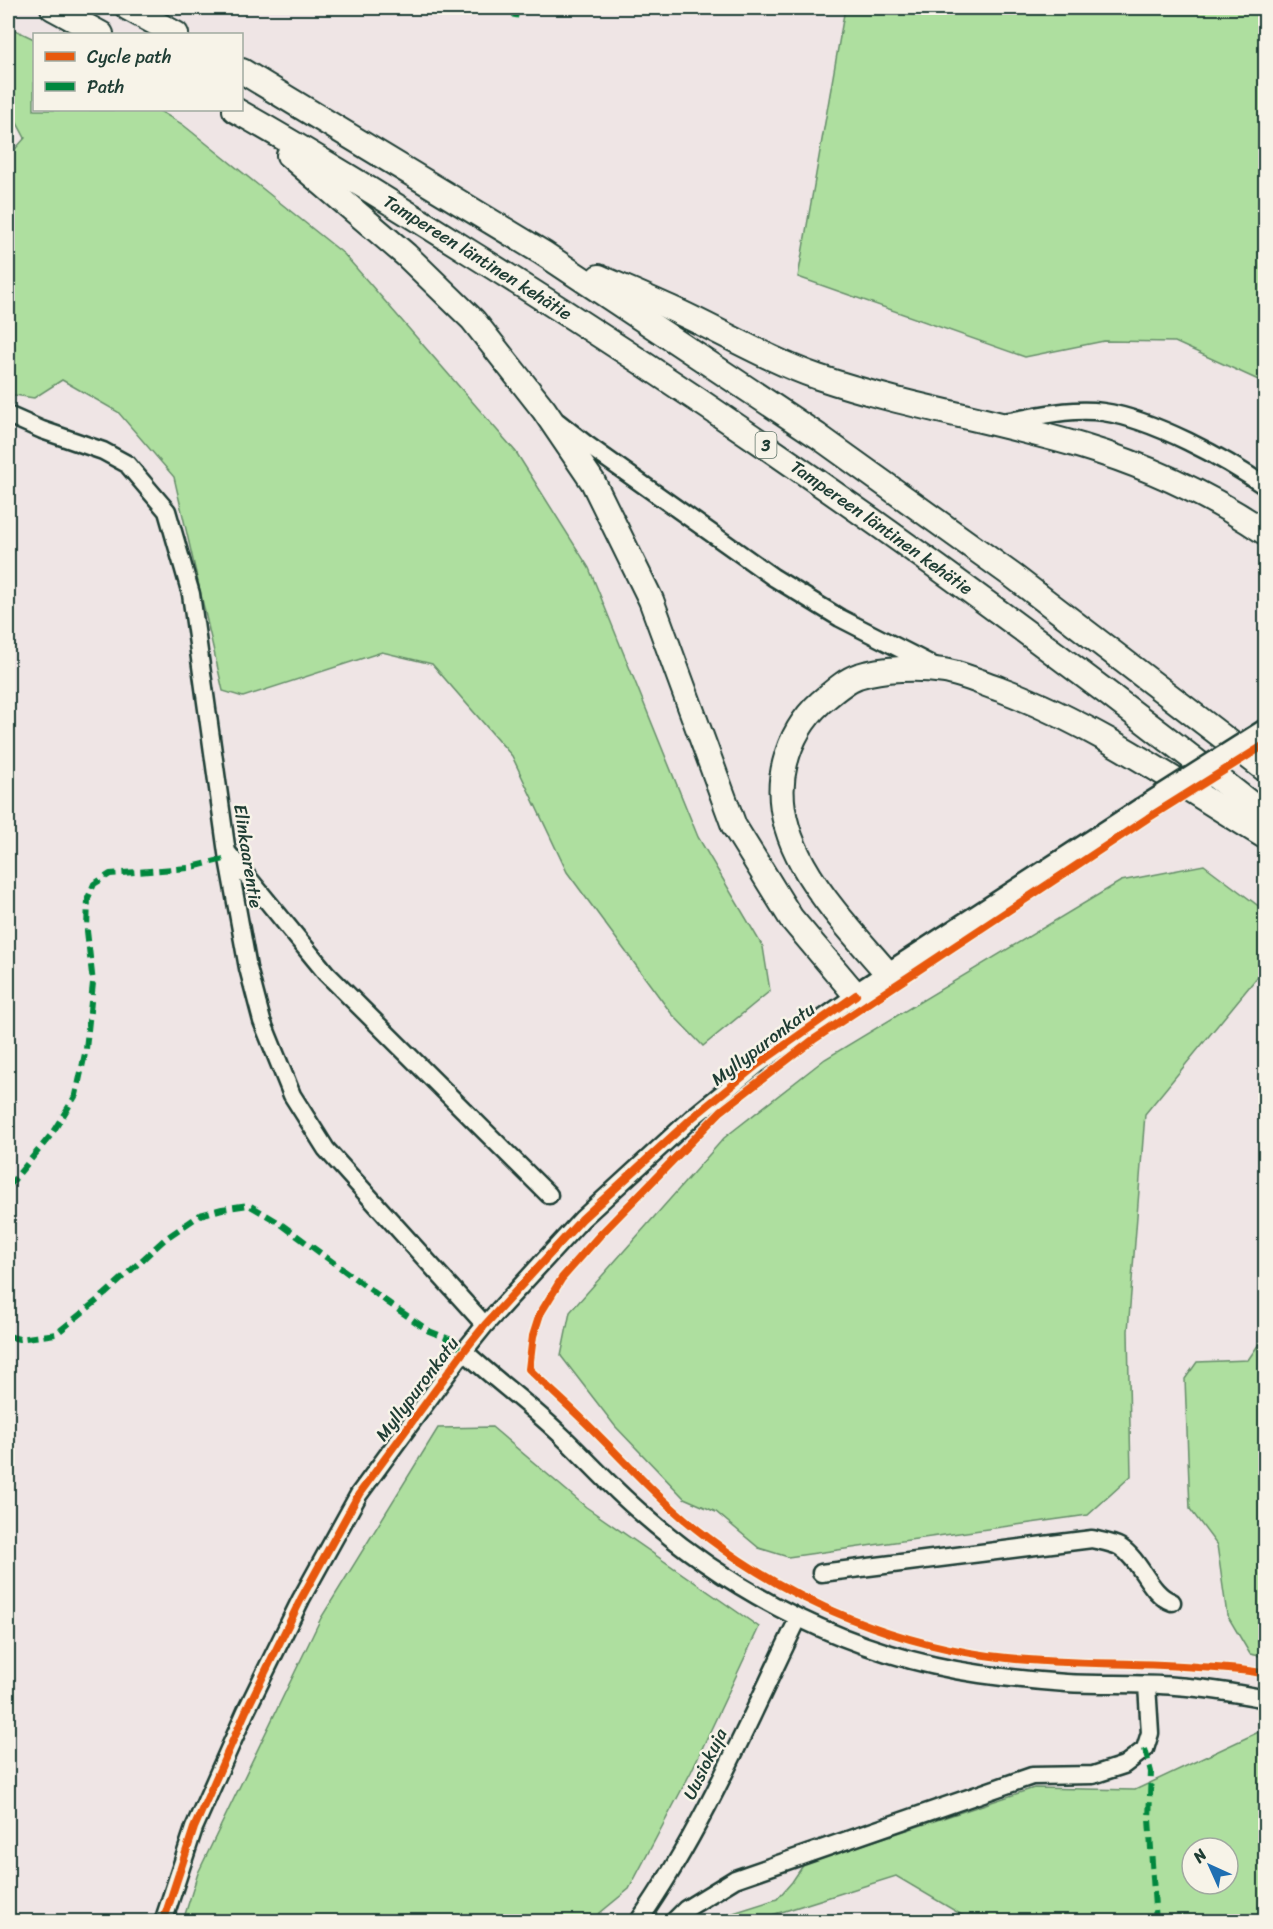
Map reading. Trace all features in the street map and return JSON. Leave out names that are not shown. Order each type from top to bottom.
[{"type":"highway","points":[[53,8],[99,33]]},
{"type":"highway","points":[[128,8],[174,33]]},
{"type":"highway","name":"Tampereen läntinen kehätie","points":[[243,72],[543,253],[818,436],[1003,569],[1266,770]]},
{"type":"highway","points":[[237,111],[406,255],[473,320],[544,410],[593,482],[651,600],[734,826],[791,918],[856,995]]},
{"type":"highway","name":"Tampereen läntinen kehätie","points":[[237,111],[389,201],[581,321],[796,465],[1000,612],[1266,816]]},
{"type":"highway","points":[[543,253],[670,308],[745,346],[816,376],[901,402],[1082,446],[1154,473],[1215,503],[1266,533]]},
{"type":"highway","points":[[889,975],[818,889],[798,856],[787,828],[781,800],[782,772],[789,745],[801,724],[836,689],[857,676],[906,668],[945,671],[1040,704],[1087,727],[1266,837]]},
{"type":"main road","name":"Myllypuronkatu","points":[[856,995],[1266,730]]},
{"type":"street","points":[[544,410],[586,444],[773,577],[840,618],[945,671]]},
{"type":"street","points":[[993,423],[1071,411],[1102,412],[1135,419],[1244,471],[1266,487]]},
{"type":"street","name":"Elinkaarentie","points":[[8,415],[42,430],[103,451],[127,464],[167,511],[191,594],[227,853],[239,923],[262,1022],[292,1095],[326,1149],[485,1325]]},
{"type":"street","points":[[227,853],[326,973],[549,1195]]},
{"type":"street","name":"Myllypuronkatu","points":[[163,1922],[194,1828],[246,1710],[301,1599],[359,1494],[464,1351],[582,1219],[692,1118],[757,1065],[856,995]]},
{"type":"street","points":[[464,1351],[563,1437],[640,1513],[684,1548],[798,1619],[884,1652],[931,1665],[979,1674],[1066,1683],[1217,1690],[1266,1699]]},
{"type":"street","points":[[821,1573],[1092,1539],[1119,1546],[1138,1565],[1162,1599],[1172,1602]]},
{"type":"street","name":"Uusiokuja","points":[[638,1922],[663,1886],[704,1811],[798,1619]]},
{"type":"street","points":[[673,1922],[686,1909],[735,1878],[1032,1776],[1094,1775],[1124,1765],[1145,1749],[1150,1733],[1148,1685]]},
{"type":"green space","points":[[845,8],[1265,8],[1265,383],[1175,342],[1104,341],[1025,357],[798,277]]},
{"type":"green space","points":[[13,29],[33,39],[33,111],[160,111],[182,124],[344,254],[516,452],[589,568],[698,837],[763,947],[770,991],[703,1046],[671,1013],[567,872],[512,756],[432,664],[382,652],[243,697],[223,691],[174,477],[118,412],[62,380],[34,398],[8,394],[8,157],[25,138],[8,106],[8,32]]},
{"type":"green space","points":[[1204,865],[1265,911],[1266,966],[1145,1114],[1128,1331],[1131,1476],[1088,1515],[788,1557],[759,1548],[716,1512],[684,1498],[615,1426],[561,1356],[570,1312],[724,1138],[825,1059],[1121,881]]},
{"type":"green space","points":[[1265,1335],[1266,1657],[1250,1654],[1227,1615],[1217,1545],[1190,1509],[1185,1379],[1197,1362],[1248,1360]]},
{"type":"green space","points":[[492,1427],[586,1507],[759,1627],[691,1772],[629,1889],[590,1921],[183,1921],[198,1873],[321,1618],[438,1428]]},
{"type":"green space","points":[[1265,1729],[1265,1921],[972,1921],[896,1876],[753,1921],[708,1921],[777,1899],[804,1864],[1034,1788],[1135,1790]]},
{"type":"marked path","points":[[515,18],[517,8]]},
{"type":"marked path","points":[[8,1187],[51,1135],[76,1095],[86,1049],[93,983],[87,931],[88,898],[94,884],[110,874],[188,868],[228,858]]},
{"type":"marked path","points":[[8,1336],[19,1339],[56,1334],[105,1294],[165,1239],[200,1215],[249,1205],[278,1222],[429,1331],[449,1339],[464,1351]]},
{"type":"marked path","points":[[1145,1749],[1151,1772],[1149,1819],[1156,1922]]},
{"type":"cycle path","points":[[1266,744],[1148,818],[813,1040],[721,1111],[600,1235],[562,1278],[540,1314],[533,1336],[529,1369],[662,1499],[694,1527],[778,1584],[851,1619],[928,1644],[1007,1658],[1215,1668],[1266,1674]]},
{"type":"cycle path","points":[[163,1922],[194,1828],[246,1711],[301,1599],[359,1494],[464,1351],[582,1219],[692,1118],[757,1065],[856,995]]}]
